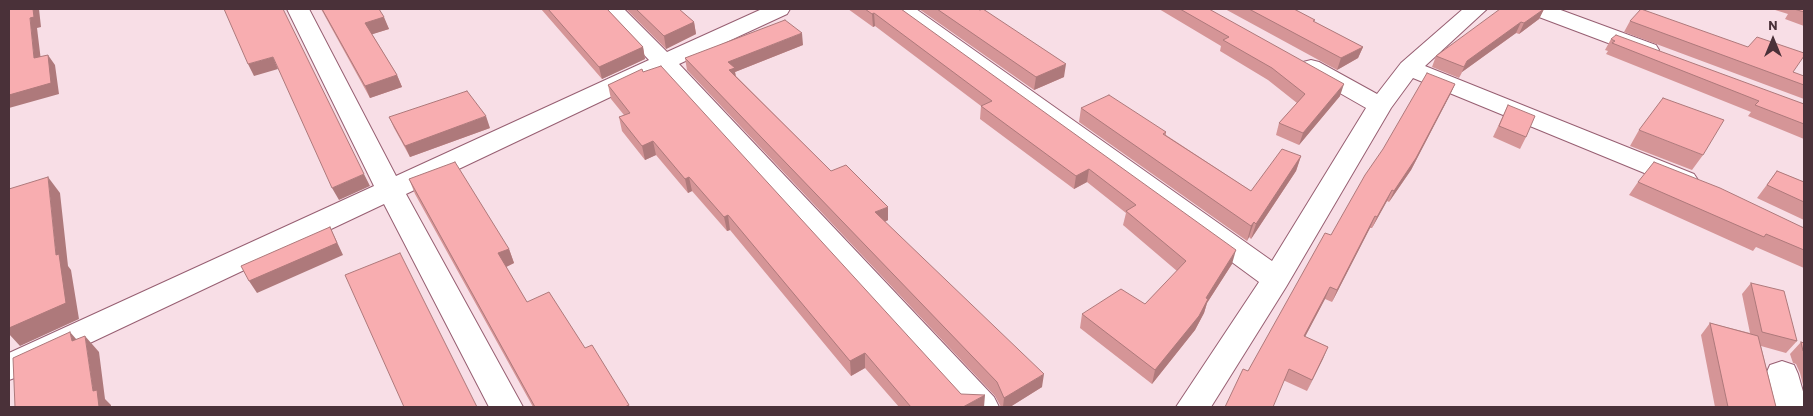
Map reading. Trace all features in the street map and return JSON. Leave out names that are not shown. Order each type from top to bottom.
[{"type":"street","points":[[298,9],[390,190],[506,407]]},
{"type":"street","points":[[612,9],[664,62],[982,407]]},
{"type":"street","points":[[9,367],[779,9]]},
{"type":"street","points":[[902,9],[1276,279]]},
{"type":"street","points":[[1193,407],[1276,279],[1380,106],[1409,68],[1476,9]]},
{"type":"street","points":[[1539,9],[1667,57]]},
{"type":"street","points":[[1294,57],[1380,106]]},
{"type":"street","points":[[1409,68],[1702,187]]},
{"type":"street","points":[[1782,374],[1791,407]]},
{"type":"building","points":[[9,9],[33,9],[34,17],[30,18],[34,58],[48,55],[51,83],[9,95]]},
{"type":"building","points":[[224,9],[283,9],[364,174],[332,188],[273,57],[248,64]]},
{"type":"building","points":[[322,9],[379,9],[384,17],[365,23],[397,75],[365,86]]},
{"type":"building","points":[[548,9],[607,9],[643,47],[599,67]]},
{"type":"building","points":[[636,9],[679,9],[694,22],[664,36]]},
{"type":"building","points":[[865,9],[901,9],[1236,250],[1206,298],[1208,299],[1199,316],[1155,370],[1082,314],[1121,289],[1145,304],[1186,261],[1126,211],[1136,205],[1089,169],[1076,176],[981,106],[992,101],[874,13],[872,14]]},
{"type":"building","points":[[937,9],[983,9],[1066,64],[1036,77]]},
{"type":"building","points":[[1180,9],[1209,9],[1344,84],[1303,133],[1279,123],[1305,94],[1272,68],[1223,40],[1229,37]]},
{"type":"building","points":[[1249,9],[1294,9],[1363,47],[1341,58]]},
{"type":"building","points":[[1500,9],[1544,9],[1524,23],[1521,22],[1467,61],[1464,67],[1436,56]]},
{"type":"building","points":[[1641,9],[1748,47],[1757,37],[1804,53],[1804,56],[1793,72],[1804,76],[1804,85],[1630,21]]},
{"type":"building","points":[[785,20],[802,33],[728,62],[735,68],[729,70],[831,171],[846,165],[888,207],[875,212],[1044,374],[1004,398],[997,382],[685,58]]},
{"type":"building","points":[[1616,35],[1804,104],[1804,124],[1755,105],[1759,101],[1612,43],[1615,41],[1611,39]]},
{"type":"building","points":[[661,66],[961,394],[985,395],[963,407],[911,407],[865,353],[850,361],[728,215],[724,217],[689,177],[685,179],[653,141],[642,146],[619,117],[630,113],[608,85],[642,69],[643,72]]},
{"type":"building","points":[[1427,73],[1455,84],[1416,158],[1394,191],[1392,190],[1377,217],[1375,216],[1337,290],[1330,287],[1304,336],[1328,347],[1312,380],[1289,369],[1273,407],[1225,407],[1243,369],[1248,371],[1325,233],[1331,235]]},
{"type":"building","points":[[467,91],[486,116],[405,146],[389,117]]},
{"type":"building","points":[[1109,95],[1166,132],[1163,134],[1251,191],[1282,149],[1301,156],[1256,224],[1254,222],[1251,226],[1081,108]]},
{"type":"building","points":[[1663,98],[1724,120],[1703,155],[1639,130]]},
{"type":"building","points":[[1508,105],[1535,116],[1526,137],[1499,126]]},
{"type":"building","points":[[455,162],[509,249],[498,253],[527,302],[549,292],[585,348],[592,345],[629,405],[625,407],[535,407],[409,179]]},
{"type":"building","points":[[1654,162],[1720,188],[1804,228],[1804,250],[1766,234],[1764,237],[1638,182]]},
{"type":"building","points":[[1777,171],[1804,182],[1804,202],[1767,185]]},
{"type":"building","points":[[48,177],[56,255],[59,254],[66,303],[9,328],[9,189]]},
{"type":"building","points":[[330,227],[337,243],[249,281],[241,266]]},
{"type":"building","points":[[400,253],[477,407],[404,407],[345,275]]},
{"type":"building","points":[[1751,283],[1784,291],[1797,341],[1762,332]]},
{"type":"building","points":[[1710,323],[1758,336],[1776,407],[1728,407]]},
{"type":"building","points":[[70,332],[72,341],[85,336],[93,391],[97,390],[99,407],[15,407],[13,358]]},
{"type":"building","points":[[1801,342],[1804,343],[1804,351],[1803,351]]}]
